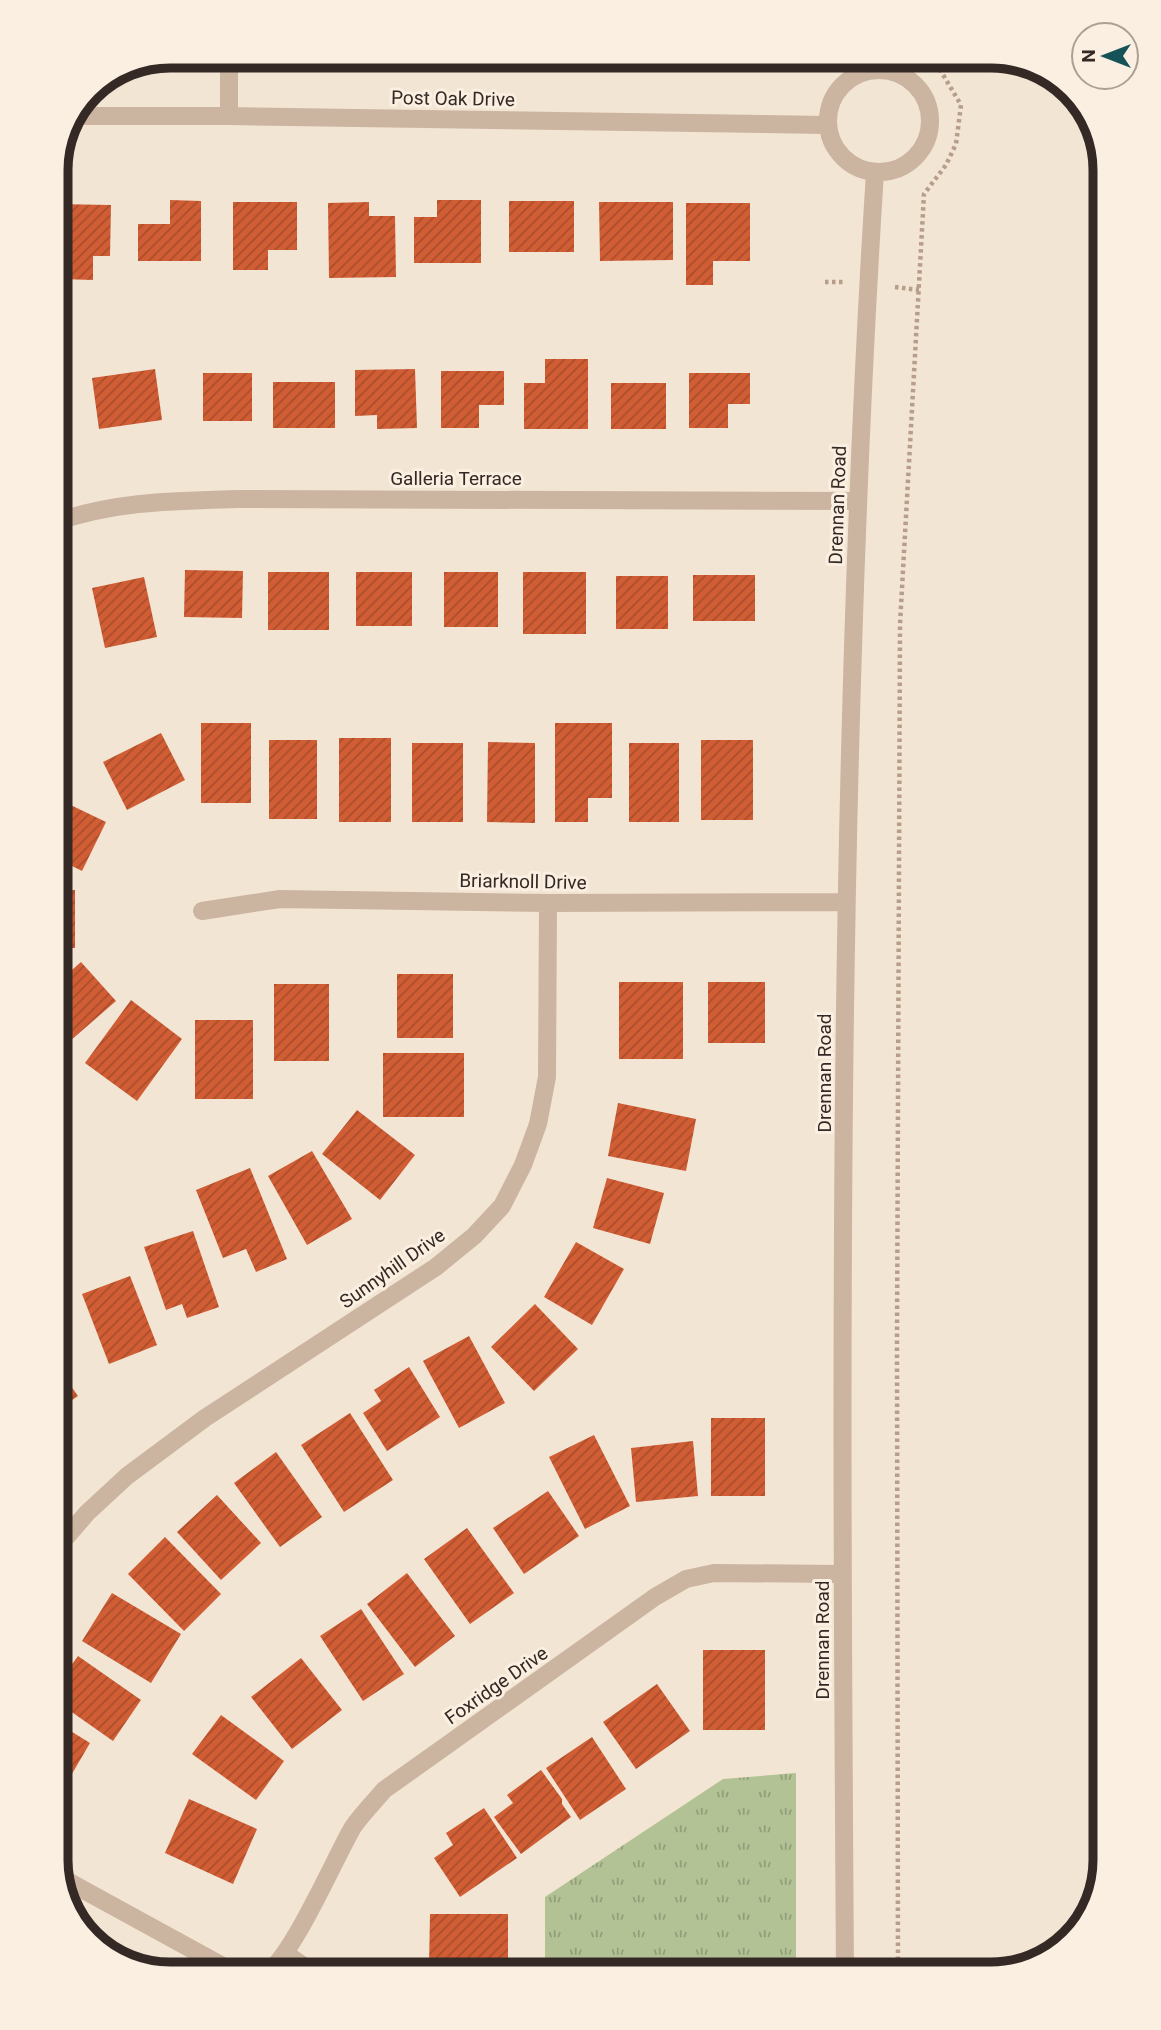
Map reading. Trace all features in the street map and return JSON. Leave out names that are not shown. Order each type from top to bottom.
[{"type":"street","points":[[229,68],[229,116]]},
{"type":"street","points":[[869,68],[847,81],[836,93],[829,109],[828,125],[838,152],[861,169],[875,172],[891,171],[906,164],[919,153],[929,122],[927,106],[920,91],[908,79],[886,68]]},
{"type":"street","name":"Post Oak Drive","points":[[85,116],[828,125]]},
{"type":"street","name":"Drennan Road","points":[[845,1962],[843,1574],[846,902],[857,501],[875,172]]},
{"type":"street","name":"Galleria Terrace","points":[[68,518],[88,510],[148,502],[237,499],[857,501]]},
{"type":"street","name":"Briarknoll Drive","points":[[202,911],[280,899],[548,903],[846,902]]},
{"type":"street","name":"Sunnyhill Drive","points":[[68,1535],[87,1513],[127,1476],[205,1418],[436,1267],[474,1236],[502,1206],[523,1165],[538,1124],[547,1077],[548,903]]},
{"type":"street","name":"Foxridge Drive","points":[[277,1962],[285,1953],[354,1826],[384,1790],[655,1597],[686,1578],[714,1573],[843,1574]]},
{"type":"street","points":[[71,1883],[215,1962]]},
{"type":"street","points":[[285,1953],[298,1962]]},
{"type":"path","points":[[898,1962],[900,624],[924,194],[946,165],[956,144],[961,105],[939,68]]},
{"type":"green space","points":[[796,1773],[796,1962],[545,1962],[545,1897],[723,1779]]},
{"type":"building","points":[[170,200],[201,201],[201,261],[138,261],[138,224],[170,224]]},
{"type":"building","points":[[437,200],[481,200],[481,263],[414,263],[414,217],[437,217]]},
{"type":"building","points":[[509,201],[574,201],[574,252],[509,252]]},
{"type":"building","points":[[233,202],[297,202],[297,250],[268,250],[268,270],[233,270]]},
{"type":"building","points":[[369,202],[369,216],[395,216],[396,277],[329,278],[328,203]]},
{"type":"building","points":[[599,202],[673,202],[673,260],[600,261]]},
{"type":"building","points":[[686,203],[750,203],[750,261],[713,261],[713,285],[686,285]]},
{"type":"building","points":[[68,204],[111,205],[110,256],[93,256],[93,280],[68,279]]},
{"type":"building","points":[[545,359],[588,359],[588,429],[524,429],[524,383],[545,383]]},
{"type":"building","points":[[155,369],[162,420],[99,429],[92,378]]},
{"type":"building","points":[[415,369],[417,428],[377,429],[377,415],[355,416],[355,370]]},
{"type":"building","points":[[441,371],[504,371],[504,405],[479,405],[479,428],[441,428]]},
{"type":"building","points":[[203,373],[252,373],[252,421],[203,421]]},
{"type":"building","points":[[689,373],[750,373],[750,404],[728,404],[728,428],[689,428]]},
{"type":"building","points":[[273,382],[335,382],[335,428],[273,428]]},
{"type":"building","points":[[611,383],[666,383],[666,429],[611,429]]},
{"type":"building","points":[[185,570],[243,571],[242,618],[184,617]]},
{"type":"building","points":[[268,572],[329,572],[329,630],[268,630]]},
{"type":"building","points":[[356,572],[412,572],[412,626],[356,626]]},
{"type":"building","points":[[444,572],[498,572],[498,627],[444,627]]},
{"type":"building","points":[[523,572],[586,572],[586,634],[523,634]]},
{"type":"building","points":[[693,575],[755,575],[755,621],[693,621]]},
{"type":"building","points":[[616,576],[668,576],[668,629],[616,629]]},
{"type":"building","points":[[144,577],[157,637],[105,648],[92,588]]},
{"type":"building","points":[[201,723],[251,723],[251,803],[201,803]]},
{"type":"building","points":[[555,723],[612,723],[612,798],[588,798],[588,822],[555,822]]},
{"type":"building","points":[[161,733],[185,780],[127,810],[103,762]]},
{"type":"building","points":[[339,738],[391,738],[391,822],[339,822]]},
{"type":"building","points":[[269,740],[317,740],[317,819],[269,819]]},
{"type":"building","points":[[701,740],[753,740],[753,820],[701,820]]},
{"type":"building","points":[[488,742],[535,743],[535,823],[487,822]]},
{"type":"building","points":[[412,743],[463,743],[463,822],[412,822]]},
{"type":"building","points":[[629,743],[679,743],[679,822],[629,822]]},
{"type":"building","points":[[68,804],[106,822],[82,871],[68,864]]},
{"type":"building","points":[[68,890],[75,890],[75,948],[68,948]]},
{"type":"building","points":[[81,962],[116,1001],[70,1041],[68,1039],[68,973]]},
{"type":"building","points":[[397,974],[453,974],[453,1038],[397,1038]]},
{"type":"building","points":[[619,982],[683,982],[683,1059],[619,1059]]},
{"type":"building","points":[[708,982],[765,982],[765,1043],[708,1043]]},
{"type":"building","points":[[274,984],[329,984],[329,1061],[274,1061]]},
{"type":"building","points":[[131,1000],[182,1039],[137,1101],[85,1063]]},
{"type":"building","points":[[195,1020],[253,1020],[253,1099],[195,1099]]},
{"type":"building","points":[[383,1053],[464,1053],[464,1117],[383,1117]]},
{"type":"building","points":[[618,1103],[696,1119],[686,1171],[608,1156]]},
{"type":"building","points":[[357,1110],[415,1155],[380,1200],[322,1154]]},
{"type":"building","points":[[312,1151],[352,1219],[307,1245],[268,1176]]},
{"type":"building","points":[[250,1168],[287,1259],[256,1272],[246,1249],[223,1258],[196,1190]]},
{"type":"building","points":[[607,1178],[664,1193],[650,1244],[593,1228]]},
{"type":"building","points":[[193,1231],[219,1307],[187,1318],[182,1304],[166,1310],[144,1247]]},
{"type":"building","points":[[576,1242],[624,1269],[592,1325],[544,1297]]},
{"type":"building","points":[[130,1276],[157,1345],[109,1364],[82,1294]]},
{"type":"building","points":[[535,1304],[578,1349],[534,1391],[491,1347]]},
{"type":"building","points":[[469,1336],[505,1403],[459,1428],[423,1361]]},
{"type":"building","points":[[409,1367],[440,1417],[387,1451],[363,1413],[381,1401],[374,1390]]},
{"type":"building","points":[[68,1382],[78,1396],[68,1403]]},
{"type":"building","points":[[350,1413],[393,1480],[344,1512],[301,1445]]},
{"type":"building","points":[[711,1418],[765,1418],[765,1496],[711,1496]]},
{"type":"building","points":[[594,1435],[630,1506],[585,1529],[549,1457]]},
{"type":"building","points":[[693,1441],[698,1496],[636,1502],[631,1448]]},
{"type":"building","points":[[276,1452],[322,1517],[280,1547],[234,1483]]},
{"type":"building","points":[[548,1491],[579,1536],[524,1574],[493,1528]]},
{"type":"building","points":[[217,1495],[261,1543],[221,1580],[177,1532]]},
{"type":"building","points":[[467,1528],[514,1593],[470,1624],[424,1559]]},
{"type":"building","points":[[165,1537],[221,1594],[184,1631],[128,1574]]},
{"type":"building","points":[[407,1573],[455,1636],[415,1667],[367,1604]]},
{"type":"building","points":[[112,1593],[181,1634],[151,1683],[82,1641]]},
{"type":"building","points":[[361,1609],[404,1674],[363,1701],[320,1636]]},
{"type":"building","points":[[703,1650],[765,1650],[765,1730],[703,1730]]},
{"type":"building","points":[[78,1656],[141,1700],[113,1741],[68,1709],[68,1670]]},
{"type":"building","points":[[301,1658],[342,1710],[292,1749],[251,1697]]},
{"type":"building","points":[[657,1684],[690,1731],[636,1769],[603,1722]]},
{"type":"building","points":[[221,1715],[284,1761],[256,1800],[192,1754]]},
{"type":"building","points":[[68,1729],[90,1743],[68,1781]]},
{"type":"building","points":[[592,1737],[626,1789],[580,1820],[546,1768]]},
{"type":"building","points":[[541,1770],[571,1817],[521,1854],[494,1817],[513,1803],[507,1795]]},
{"type":"building","points":[[189,1799],[257,1829],[233,1884],[165,1853]]},
{"type":"building","points":[[484,1808],[517,1858],[460,1897],[434,1858],[453,1845],[446,1833]]},
{"type":"building","points":[[430,1914],[508,1914],[508,1962],[429,1962]]}]
